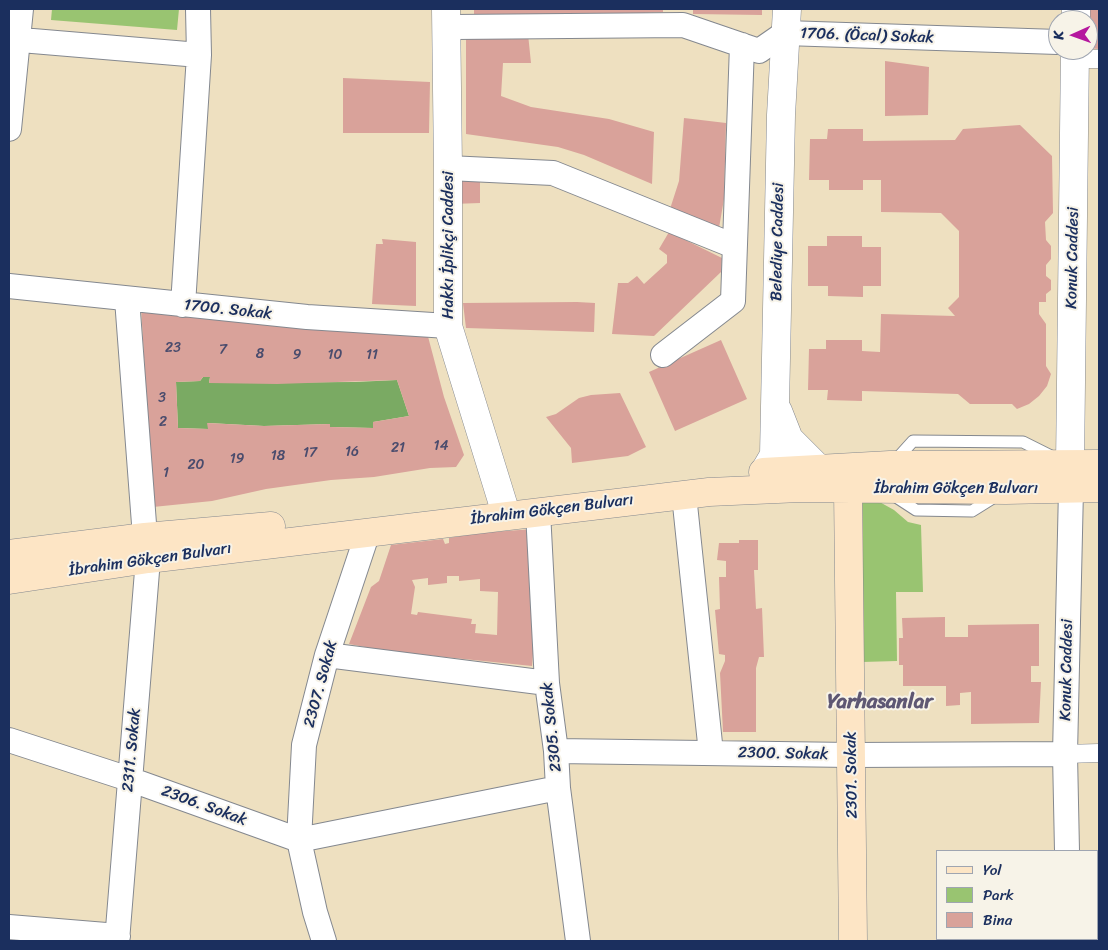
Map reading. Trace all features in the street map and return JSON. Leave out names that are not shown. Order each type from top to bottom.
[{"type":"main road","name":"İbrahim Gökçen Bulvarı","points":[[9,580],[146,548],[764,472],[818,468],[1006,490],[1070,477],[1099,464]]},
{"type":"main road","name":"İbrahim Gökçen Bulvarı","points":[[9,554],[146,548],[368,532],[684,494],[791,489],[848,489],[887,477],[1070,477],[1099,488]]},
{"type":"main road","name":"2301. Sokak","points":[[848,489],[854,941]]},
{"type":"street","points":[[9,129],[14,39],[21,9]]},
{"type":"street","points":[[183,306],[199,55],[198,9]]},
{"type":"street","name":"1706. (Öcal) Sokak","points":[[446,17],[454,27],[683,17],[759,51],[786,21],[1048,50]]},
{"type":"street","name":"Hakkı İplikçi Caddesi","points":[[446,17],[448,326],[503,504]]},
{"type":"street","name":"Belediye Caddesi","points":[[764,472],[774,454],[780,115],[786,21]]},
{"type":"street","points":[[14,39],[199,55]]},
{"type":"street","points":[[663,355],[733,301],[742,45]]},
{"type":"street","name":"Konuk Caddesi","points":[[1068,850],[1065,754],[1077,60]]},
{"type":"street","points":[[448,168],[553,173],[734,246]]},
{"type":"street","name":"1700. Sokak","points":[[9,286],[183,306],[307,317],[448,326]]},
{"type":"street","name":"2311. Sokak","points":[[118,939],[146,548],[127,299]]},
{"type":"street","points":[[776,405],[789,439],[818,468],[848,489]]},
{"type":"street","points":[[684,494],[712,753]]},
{"type":"street","name":"2305. Sokak","points":[[538,512],[547,683],[556,751],[558,788],[578,941]]},
{"type":"street","name":"2307. Sokak","points":[[299,840],[304,745],[327,655],[368,532]]},
{"type":"street","points":[[327,655],[547,683]]},
{"type":"street","name":"2306. Sokak","points":[[9,740],[129,779],[299,840]]},
{"type":"street","name":"2300. Sokak","points":[[556,751],[851,755],[1065,754],[1099,752]]},
{"type":"street","points":[[324,941],[315,912],[299,840],[558,788]]},
{"type":"street","points":[[9,928],[118,939]]},
{"type":"green space","points":[[52,9],[179,9],[177,30],[51,20]]},
{"type":"green space","points":[[203,377],[210,377],[209,383],[397,380],[409,416],[373,422],[373,428],[330,427],[330,424],[264,426],[208,423],[208,429],[178,428],[176,382],[200,381]]},
{"type":"green space","points":[[876,500],[894,510],[908,522],[921,525],[923,592],[896,592],[897,661],[862,662],[862,502]]},
{"type":"building","points":[[474,9],[663,9],[663,12],[474,22]]},
{"type":"building","points":[[693,9],[762,9],[762,15],[693,14]]},
{"type":"building","points":[[1099,9],[1099,49],[1098,10],[1086,10]]},
{"type":"building","points":[[528,34],[531,63],[503,63],[501,96],[531,107],[609,119],[654,132],[652,184],[584,155],[558,147],[466,134],[466,37]]},
{"type":"building","points":[[885,61],[929,67],[928,115],[885,116]]},
{"type":"building","points":[[343,78],[430,82],[429,133],[343,133]]},
{"type":"building","points":[[684,118],[726,123],[724,199],[719,228],[670,209],[679,181]]},
{"type":"building","points":[[1020,125],[1052,156],[1053,213],[1045,222],[1046,240],[1051,246],[1051,259],[1046,265],[1046,276],[1051,280],[1051,290],[1046,294],[1046,302],[1039,302],[1039,314],[1046,324],[1046,366],[1051,374],[1047,386],[1039,396],[1029,404],[1017,409],[1012,404],[970,404],[958,394],[862,391],[862,401],[827,400],[828,390],[808,390],[809,349],[826,349],[826,340],[862,340],[862,351],[880,352],[881,314],[955,316],[948,308],[959,297],[959,231],[941,213],[881,212],[881,180],[863,180],[863,190],[829,190],[829,180],[809,180],[810,139],[827,139],[828,129],[863,129],[863,141],[955,140],[963,129]]},
{"type":"building","points":[[453,172],[480,173],[480,203],[453,204]]},
{"type":"building","points":[[669,232],[722,258],[721,272],[654,336],[612,334],[618,283],[628,283],[637,276],[644,284],[667,263],[667,255],[659,249]]},
{"type":"building","points":[[827,236],[862,236],[862,247],[881,247],[881,286],[863,286],[863,297],[828,296],[828,286],[808,286],[808,246],[827,246]]},
{"type":"building","points":[[382,239],[416,242],[416,306],[372,304],[376,244],[383,244]]},
{"type":"building","points":[[463,303],[595,303],[594,332],[466,328]]},
{"type":"building","points":[[141,307],[201,313],[204,319],[238,321],[250,324],[250,318],[426,329],[444,397],[464,455],[456,467],[430,468],[374,477],[331,480],[266,489],[212,501],[153,507]],"holes":[[[203,377],[210,377],[209,383],[277,384],[397,380],[409,416],[373,422],[373,428],[330,427],[330,424],[264,426],[207,423],[208,429],[178,428],[176,382],[200,381]]]},
{"type":"building","points":[[721,340],[747,399],[675,431],[649,372]]},
{"type":"building","points":[[620,393],[646,447],[628,456],[572,463],[571,448],[546,417],[556,414],[579,398],[591,395]]},
{"type":"building","points":[[534,529],[535,629],[532,666],[386,651],[349,644],[371,587],[379,581],[391,545],[443,539],[445,544],[449,543],[449,538],[478,533]],"holes":[[[447,576],[459,576],[459,581],[480,579],[480,591],[498,592],[497,635],[475,633],[476,624],[471,624],[472,619],[418,612],[417,615],[411,614],[415,587],[412,580],[428,578],[428,585],[447,583]]]},
{"type":"building","points":[[739,540],[758,540],[758,570],[754,570],[756,609],[762,608],[764,657],[759,657],[756,668],[756,732],[723,732],[720,673],[725,661],[725,655],[719,654],[715,610],[720,609],[719,577],[726,577],[726,561],[717,560],[719,543],[739,543]]},
{"type":"building","points":[[945,617],[945,637],[968,637],[968,625],[1039,624],[1039,666],[1031,666],[1031,682],[1041,682],[1039,723],[971,724],[971,692],[960,693],[960,705],[946,706],[946,686],[903,686],[903,665],[899,665],[899,638],[903,638],[902,618]]},
{"type":"district","name":"Yarhasanlar","points":[[880,703]]}]
